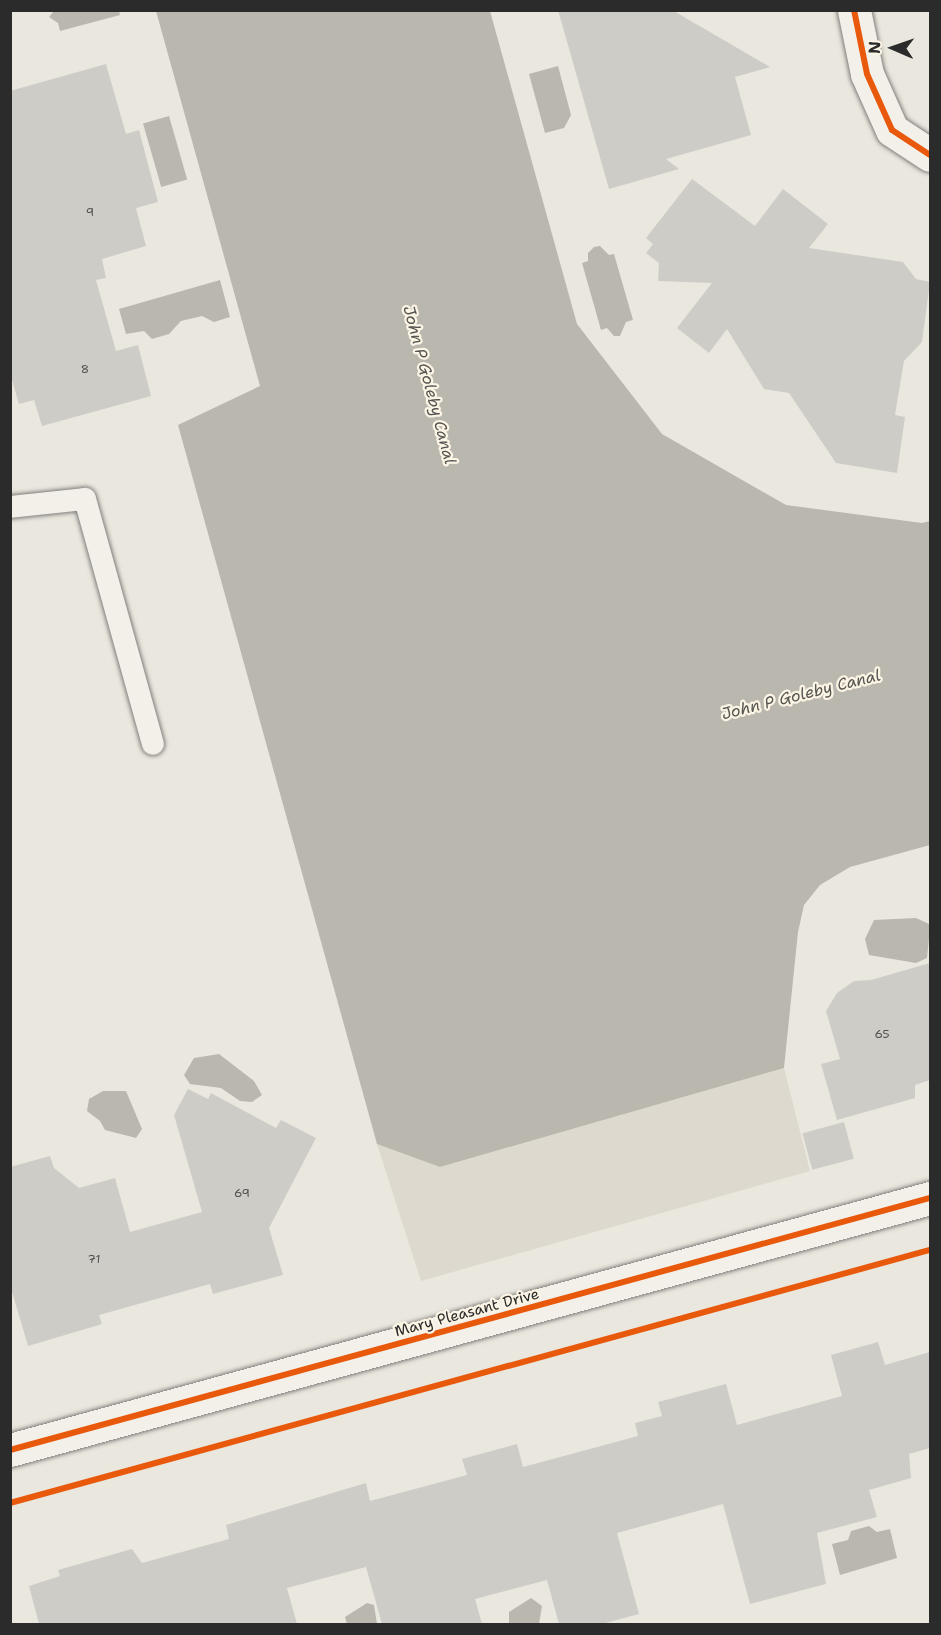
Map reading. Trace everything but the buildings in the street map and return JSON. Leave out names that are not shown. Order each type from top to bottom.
[{"type":"street","points":[[854,10],[867,74],[892,130],[930,155]]},
{"type":"street","name":"Mary Pleasant Drive","points":[[10,1450],[930,1198]]},
{"type":"lane","points":[[10,507],[85,499],[153,744]]},
{"type":"shaded area","points":[[784,1068],[810,1171],[421,1281],[377,1144],[440,1167]]},
{"type":"water","points":[[54,11],[119,11],[120,15],[60,31],[58,23],[49,17]]},
{"type":"water","name":"John P Goleby Canal","points":[[156,11],[490,11],[577,324],[662,434],[786,505],[922,523],[930,521],[930,845],[850,867],[820,885],[804,905],[798,932],[784,1068],[440,1167],[377,1144],[178,425],[260,386]]},
{"type":"water","points":[[558,66],[571,115],[564,128],[545,133],[529,74]]},
{"type":"water","points":[[169,116],[187,179],[161,187],[143,123]]},
{"type":"water","points":[[600,246],[609,255],[614,254],[633,320],[626,322],[620,336],[614,336],[607,328],[601,330],[582,263],[588,261],[588,253],[594,247]]},
{"type":"water","points":[[220,280],[230,317],[214,322],[202,316],[181,321],[169,334],[152,339],[144,331],[126,334],[119,309]]},
{"type":"water","points":[[916,918],[929,924],[927,958],[916,963],[869,955],[865,939],[874,920]]},
{"type":"water","points":[[219,1054],[254,1081],[262,1095],[252,1102],[240,1101],[221,1088],[190,1084],[184,1075],[194,1058]]},
{"type":"water","points":[[103,1091],[126,1091],[142,1129],[136,1138],[105,1130],[100,1121],[87,1111],[89,1099]]},
{"type":"water","points":[[869,1526],[877,1532],[890,1529],[897,1558],[840,1575],[832,1544],[848,1540],[851,1531]]},
{"type":"water","points":[[531,1598],[542,1606],[539,1624],[509,1624],[509,1612]]},
{"type":"water","points":[[367,1603],[374,1605],[377,1624],[347,1624],[345,1617]]},
{"type":"cycle path","points":[[854,10],[867,74],[892,130],[930,155]]},
{"type":"cycle path","points":[[10,1450],[930,1198]]},
{"type":"cycle path","points":[[10,1503],[930,1250]]}]
